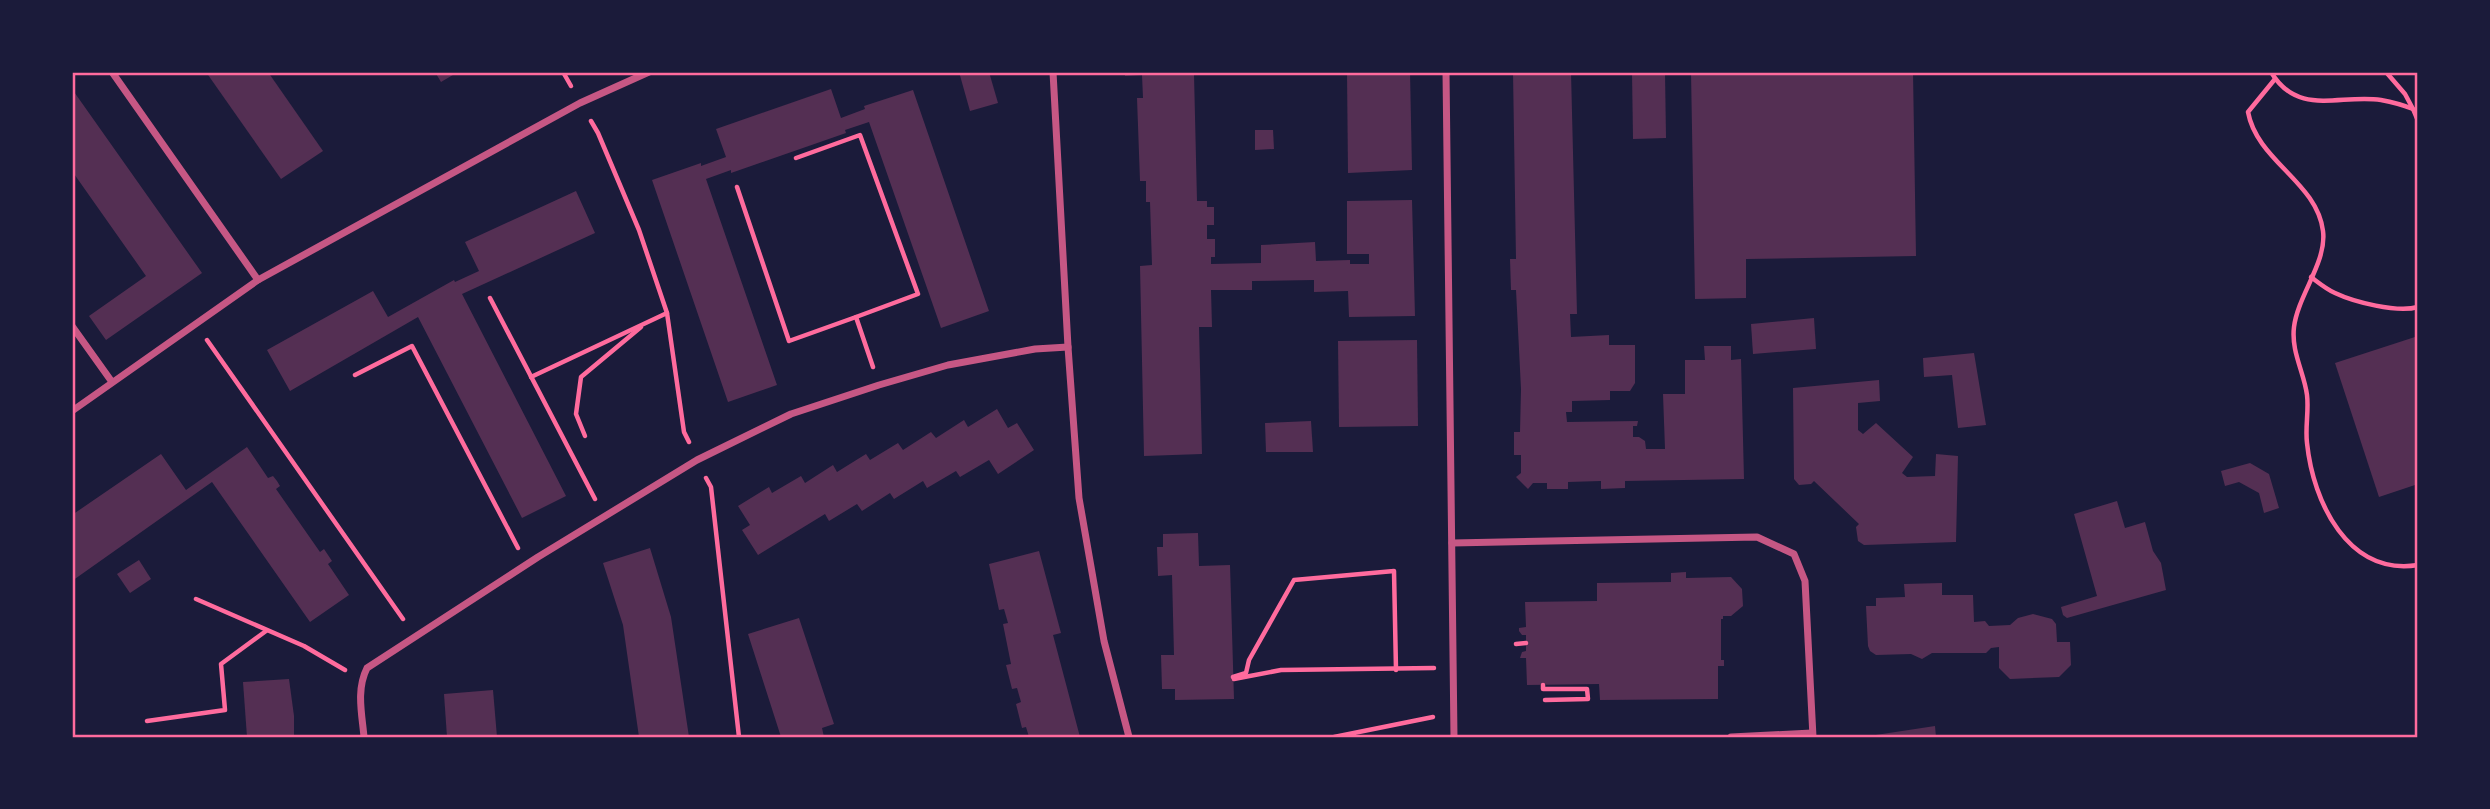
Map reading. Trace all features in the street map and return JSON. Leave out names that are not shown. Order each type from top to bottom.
[{"type":"street","points":[[112,72],[258,280]]},
{"type":"street","points":[[72,411],[258,280],[580,103],[649,72]]},
{"type":"street","points":[[1054,72],[1068,347],[1079,498],[1104,641],[1129,737]]},
{"type":"street","points":[[1446,72],[1454,737]]},
{"type":"street","points":[[72,326],[112,382]]},
{"type":"street","points":[[364,737],[360,692],[361,680],[367,668],[527,564],[697,460],[791,414],[879,385],[948,365],[1035,349],[1068,347]]},
{"type":"street","points":[[1452,542],[1757,537],[1794,554],[1805,581],[1812,735],[1731,737]]},
{"type":"path","points":[[2271,72],[2291,94],[2306,101],[2380,100],[2413,109]]},
{"type":"path","points":[[2386,72],[2405,94],[2418,121]]},
{"type":"path","points":[[2275,79],[2248,112],[2251,124],[2263,146],[2318,209],[2323,232],[2322,248],[2299,305],[2294,328],[2296,357],[2307,394],[2307,443],[2314,476],[2323,506],[2337,530],[2352,547],[2366,557],[2404,567],[2418,565]]},
{"type":"path","points":[[580,103],[598,133],[639,230],[667,313],[684,432],[710,487],[739,737]]},
{"type":"path","points":[[737,187],[789,341],[918,294],[860,135],[796,158]]},
{"type":"path","points":[[2311,277],[2332,292],[2355,301],[2384,306],[2418,307]]},
{"type":"path","points":[[490,298],[604,516]]},
{"type":"path","points":[[531,377],[667,313]]},
{"type":"path","points":[[856,317],[879,385]]},
{"type":"path","points":[[585,436],[576,414],[581,377],[647,322]]},
{"type":"path","points":[[197,324],[416,637]]},
{"type":"path","points":[[355,375],[412,346],[527,564]]},
{"type":"path","points":[[1396,670],[1394,571],[1294,580],[1249,660],[1246,673],[1233,678],[1281,670],[1396,670],[1452,668]]},
{"type":"path","points":[[196,599],[304,646],[361,680]]},
{"type":"path","points":[[147,720],[225,710],[221,664],[266,630]]},
{"type":"path","points":[[1516,644],[1526,643]]},
{"type":"path","points":[[1543,685],[1543,689],[1587,689],[1588,699],[1545,700]]},
{"type":"path","points":[[1334,737],[1452,713]]},
{"type":"building","points":[[206,72],[268,72],[323,151],[281,179]]},
{"type":"building","points":[[435,72],[458,72],[441,82]]},
{"type":"building","points":[[959,72],[989,72],[998,103],[970,111]]},
{"type":"building","points":[[1125,72],[1194,74],[1197,201],[1207,201],[1207,207],[1214,207],[1214,225],[1207,225],[1207,239],[1215,239],[1215,257],[1211,257],[1211,264],[1261,263],[1261,245],[1315,242],[1316,261],[1350,260],[1350,264],[1369,264],[1369,254],[1347,254],[1347,201],[1412,200],[1415,316],[1349,317],[1348,291],[1314,292],[1314,280],[1252,281],[1252,290],[1211,290],[1212,327],[1199,327],[1202,454],[1144,456],[1140,266],[1152,265],[1150,202],[1146,202],[1146,181],[1140,181],[1137,98],[1143,98],[1142,75],[1125,76]]},
{"type":"building","points":[[1347,72],[1410,72],[1412,170],[1348,173]]},
{"type":"building","points":[[1513,72],[1571,72],[1577,314],[1570,314],[1571,337],[1609,335],[1609,345],[1635,345],[1635,383],[1630,391],[1610,391],[1610,400],[1572,401],[1572,412],[1566,412],[1567,422],[1638,421],[1637,426],[1633,426],[1633,437],[1645,441],[1646,449],[1665,449],[1663,394],[1685,394],[1685,360],[1705,360],[1704,346],[1731,346],[1731,360],[1741,359],[1744,479],[1625,481],[1625,488],[1601,489],[1601,481],[1568,482],[1568,489],[1547,489],[1547,483],[1533,483],[1528,489],[1516,477],[1521,473],[1521,455],[1514,455],[1514,432],[1520,432],[1521,389],[1516,290],[1511,290],[1510,259],[1516,259]]},
{"type":"building","points":[[1632,72],[1665,72],[1666,138],[1633,139]]},
{"type":"building","points":[[1691,72],[1913,72],[1916,256],[1746,259],[1746,298],[1695,299]]},
{"type":"building","points":[[72,89],[202,273],[106,340],[89,316],[146,276],[72,171]]},
{"type":"building","points":[[831,89],[841,118],[865,109],[864,106],[913,90],[989,311],[941,328],[869,122],[845,130],[846,133],[731,173],[731,170],[706,179],[777,385],[728,402],[652,180],[726,157],[716,129]]},
{"type":"building","points":[[1255,130],[1273,130],[1274,149],[1255,150]]},
{"type":"building","points":[[576,191],[595,233],[462,294],[566,496],[522,518],[418,317],[290,391],[267,350],[373,291],[388,317],[454,280],[455,282],[479,271],[465,242]]},
{"type":"building","points":[[1814,318],[1816,349],[1753,354],[1751,324]]},
{"type":"building","points":[[2418,336],[2418,484],[2379,497],[2335,363]]},
{"type":"building","points":[[1417,340],[1418,426],[1339,427],[1338,341]]},
{"type":"building","points":[[1974,353],[1986,425],[1958,428],[1952,375],[1924,377],[1923,358]]},
{"type":"building","points":[[1879,380],[1880,401],[1858,403],[1858,430],[1863,434],[1876,423],[1913,457],[1902,473],[1907,477],[1935,476],[1936,454],[1958,456],[1956,542],[1864,545],[1858,541],[1856,527],[1859,524],[1814,481],[1811,484],[1799,485],[1794,479],[1793,388]]},
{"type":"building","points":[[997,409],[1008,428],[1017,423],[1034,450],[998,474],[989,460],[960,477],[956,471],[927,488],[923,481],[894,499],[890,493],[862,511],[857,504],[829,521],[825,514],[758,555],[742,530],[750,525],[738,506],[769,487],[772,493],[801,476],[805,483],[833,465],[837,472],[866,454],[870,460],[898,443],[903,450],[931,432],[936,438],[964,420],[968,427]]},
{"type":"building","points":[[1311,421],[1313,452],[1266,452],[1265,423]]},
{"type":"building","points":[[247,447],[268,478],[273,476],[277,481],[280,486],[276,489],[320,552],[324,549],[332,561],[328,564],[349,595],[310,622],[212,482],[72,581],[72,515],[161,454],[186,490]]},
{"type":"building","points":[[2250,463],[2269,474],[2279,508],[2264,513],[2259,493],[2239,482],[2225,486],[2221,471]]},
{"type":"building","points":[[2117,501],[2125,528],[2145,522],[2153,551],[2161,563],[2166,590],[2067,618],[2061,607],[2097,596],[2074,514]]},
{"type":"building","points":[[1198,533],[1199,566],[1230,565],[1234,699],[1175,700],[1175,689],[1162,689],[1161,655],[1174,655],[1172,575],[1158,576],[1157,547],[1163,547],[1163,534]]},
{"type":"building","points":[[650,548],[671,617],[689,737],[639,737],[623,625],[603,563]]},
{"type":"building","points":[[1039,551],[1061,633],[1053,635],[1080,737],[1029,737],[1026,727],[1022,728],[1016,704],[1021,702],[1017,688],[1012,689],[1006,665],[1011,664],[1003,624],[1008,623],[1004,609],[999,610],[989,564]]},
{"type":"building","points":[[139,560],[151,579],[130,593],[117,574]]},
{"type":"building","points":[[1686,572],[1686,578],[1731,577],[1742,589],[1743,606],[1731,616],[1723,616],[1721,619],[1721,660],[1724,660],[1724,666],[1718,666],[1718,699],[1600,700],[1599,684],[1527,685],[1526,658],[1520,658],[1522,652],[1526,651],[1526,635],[1519,631],[1519,628],[1526,627],[1525,602],[1597,601],[1597,583],[1671,582],[1671,573]]},
{"type":"building","points":[[1942,583],[1942,595],[1973,595],[1974,622],[1985,621],[1989,626],[2010,625],[2018,618],[2033,614],[2052,619],[2056,624],[2057,642],[2070,642],[2071,665],[2059,677],[2010,679],[1999,668],[1999,647],[1991,648],[1986,653],[1932,653],[1922,659],[1911,654],[1876,655],[1870,651],[1866,606],[1876,606],[1876,598],[1905,597],[1904,584]]},
{"type":"building","points":[[799,618],[834,724],[822,728],[824,737],[781,737],[748,634]]},
{"type":"building","points":[[289,679],[294,737],[247,737],[243,682]]},
{"type":"building","points":[[493,690],[497,737],[447,737],[444,694]]},
{"type":"building","points":[[1935,726],[1936,737],[1869,737],[1869,736]]}]
